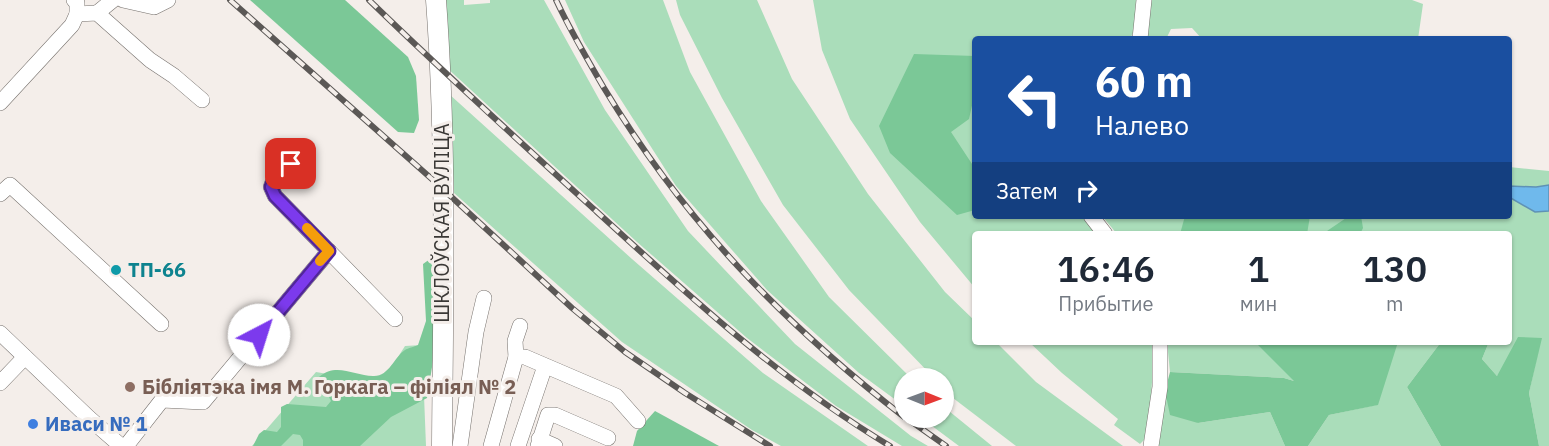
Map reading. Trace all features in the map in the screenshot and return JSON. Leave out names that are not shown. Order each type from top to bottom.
[{"type":"main road","name":"ШКЛОЎСКАЯ ВУЛІЦА","points":[[436,0],[441,71],[444,211],[442,446]]},
{"type":"street","points":[[97,13],[113,0]]},
{"type":"street","points":[[123,0],[154,7],[168,0]]},
{"type":"street","points":[[1140,36],[1143,0]]},
{"type":"street","points":[[0,104],[72,25],[75,7],[97,13],[150,60],[174,76],[201,100]]},
{"type":"street","points":[[291,164],[274,179],[271,187],[275,196],[395,318]]},
{"type":"street","points":[[0,194],[10,185],[161,324]]},
{"type":"street","points":[[1093,219],[1103,231]]},
{"type":"street","points":[[0,333],[88,418],[124,446],[162,400],[203,402],[329,251]]},
{"type":"street","points":[[460,446],[476,332],[484,298]]},
{"type":"street","points":[[491,446],[516,357],[515,341],[520,326]]},
{"type":"street","points":[[1151,446],[1156,426],[1160,387],[1160,345]]},
{"type":"street","points":[[0,383],[25,357]]},
{"type":"street","points":[[516,357],[525,357],[616,396],[638,421]]},
{"type":"street","points":[[518,446],[545,366]]},
{"type":"street","points":[[555,446],[539,442],[549,415],[555,415],[608,438]]},
{"type":"green space","points":[[250,0],[345,0],[408,57],[416,76],[419,120],[414,133],[398,132]]},
{"type":"green space","points":[[443,0],[464,0],[464,5],[490,3],[490,0],[544,0],[605,110],[688,231],[795,344],[894,423],[894,428],[901,428],[928,446],[902,446],[836,406],[747,338],[637,242],[446,67]]},
{"type":"green space","points":[[565,0],[663,0],[690,72],[761,201],[829,297],[901,368],[894,368],[894,399],[859,373],[767,290],[676,186],[584,42]]},
{"type":"green space","points":[[676,0],[757,0],[792,79],[868,194],[945,292],[972,318],[972,345],[999,345],[1036,382],[1123,446],[1016,446],[954,399],[954,368],[924,368],[849,290],[783,205],[722,98],[680,15]]},
{"type":"green space","points":[[813,0],[1136,0],[1134,31],[1132,36],[972,36],[972,219],[1089,219],[1095,231],[972,231],[972,284],[920,222],[850,119],[822,50]]},
{"type":"green space","points":[[1150,0],[1412,0],[1423,4],[1418,36],[1199,36],[1192,28],[1171,29],[1168,36],[1143,36]]},
{"type":"green space","points":[[914,54],[972,56],[972,106],[969,119],[951,132],[972,164],[972,211],[957,215],[890,153],[879,126]]},
{"type":"green space","points":[[449,94],[763,373],[868,446],[781,446],[752,430],[622,342],[454,193]]},
{"type":"green space","points":[[1512,167],[1549,171],[1549,185],[1512,186]]},
{"type":"green space","points":[[1512,199],[1535,212],[1549,211],[1549,446],[1539,446],[1529,393],[1541,338],[1497,376],[1482,359],[1488,345],[1512,345],[1512,231],[1114,231],[1104,219],[1512,219]]},
{"type":"green space","points":[[1184,219],[1310,219],[1308,231],[1181,231]]},
{"type":"green space","points":[[1345,219],[1362,219],[1362,231],[1327,231]]},
{"type":"green space","points":[[430,259],[434,263],[433,361],[427,398],[391,417],[360,446],[303,446],[300,435],[293,434],[281,446],[253,446],[259,434],[264,430],[277,432],[281,427],[281,407],[287,404],[326,407],[331,401],[319,377],[325,373],[339,370],[379,375],[387,370],[401,353],[418,345],[426,321],[423,264]]},
{"type":"green space","points":[[1518,337],[1542,338],[1529,393],[1539,446],[1441,446],[1407,387],[1439,345],[1488,345],[1482,359],[1497,376]]},
{"type":"green space","points":[[422,345],[426,446],[252,446],[316,372],[356,379],[384,379],[405,346]]},
{"type":"green space","points":[[1032,345],[1155,345],[1148,436],[1140,444],[1114,425],[1118,419]]},
{"type":"green space","points":[[1167,345],[1439,345],[1407,387],[1441,446],[1308,446],[1329,415],[1376,405],[1284,378],[1170,372]]},
{"type":"green space","points":[[1258,345],[1397,345],[1378,405],[1329,415],[1308,446],[1285,446],[1270,412],[1198,423],[1170,415],[1165,391],[1170,372],[1284,378],[1294,381]]},
{"type":"green space","points":[[1165,391],[1198,423],[1270,412],[1285,446],[1157,446]]},
{"type":"green space","points":[[655,411],[719,446],[633,446],[637,431]]},
{"type":"green space","points":[[954,415],[992,446],[959,446],[935,428],[954,428]]},
{"type":"water","points":[[1549,185],[1549,211],[1535,212],[1512,199],[1512,186]]},
{"type":"railway","points":[[230,0],[433,180],[572,308],[625,352],[770,446]]},
{"type":"railway","points":[[369,0],[701,306],[811,394],[890,446]]},
{"type":"railway","points":[[556,0],[591,66],[635,137],[702,226],[776,306],[859,381],[894,409]]},
{"type":"railway","points":[[921,428],[946,446]]},
{"type":"slow traffic","points":[[307,228],[329,251],[320,261]]},
{"type":"place","name":"ТП-66","points":[[116,270]]},
{"type":"place","name":"Бібліятэка імя М. Горкага – філіял № 2","points":[[130,387]]},
{"type":"place","name":"Иваси № 1","points":[[33,424]]},
{"type":"route","points":[[259,335],[329,251],[275,196],[271,187],[274,179],[291,164]]}]
